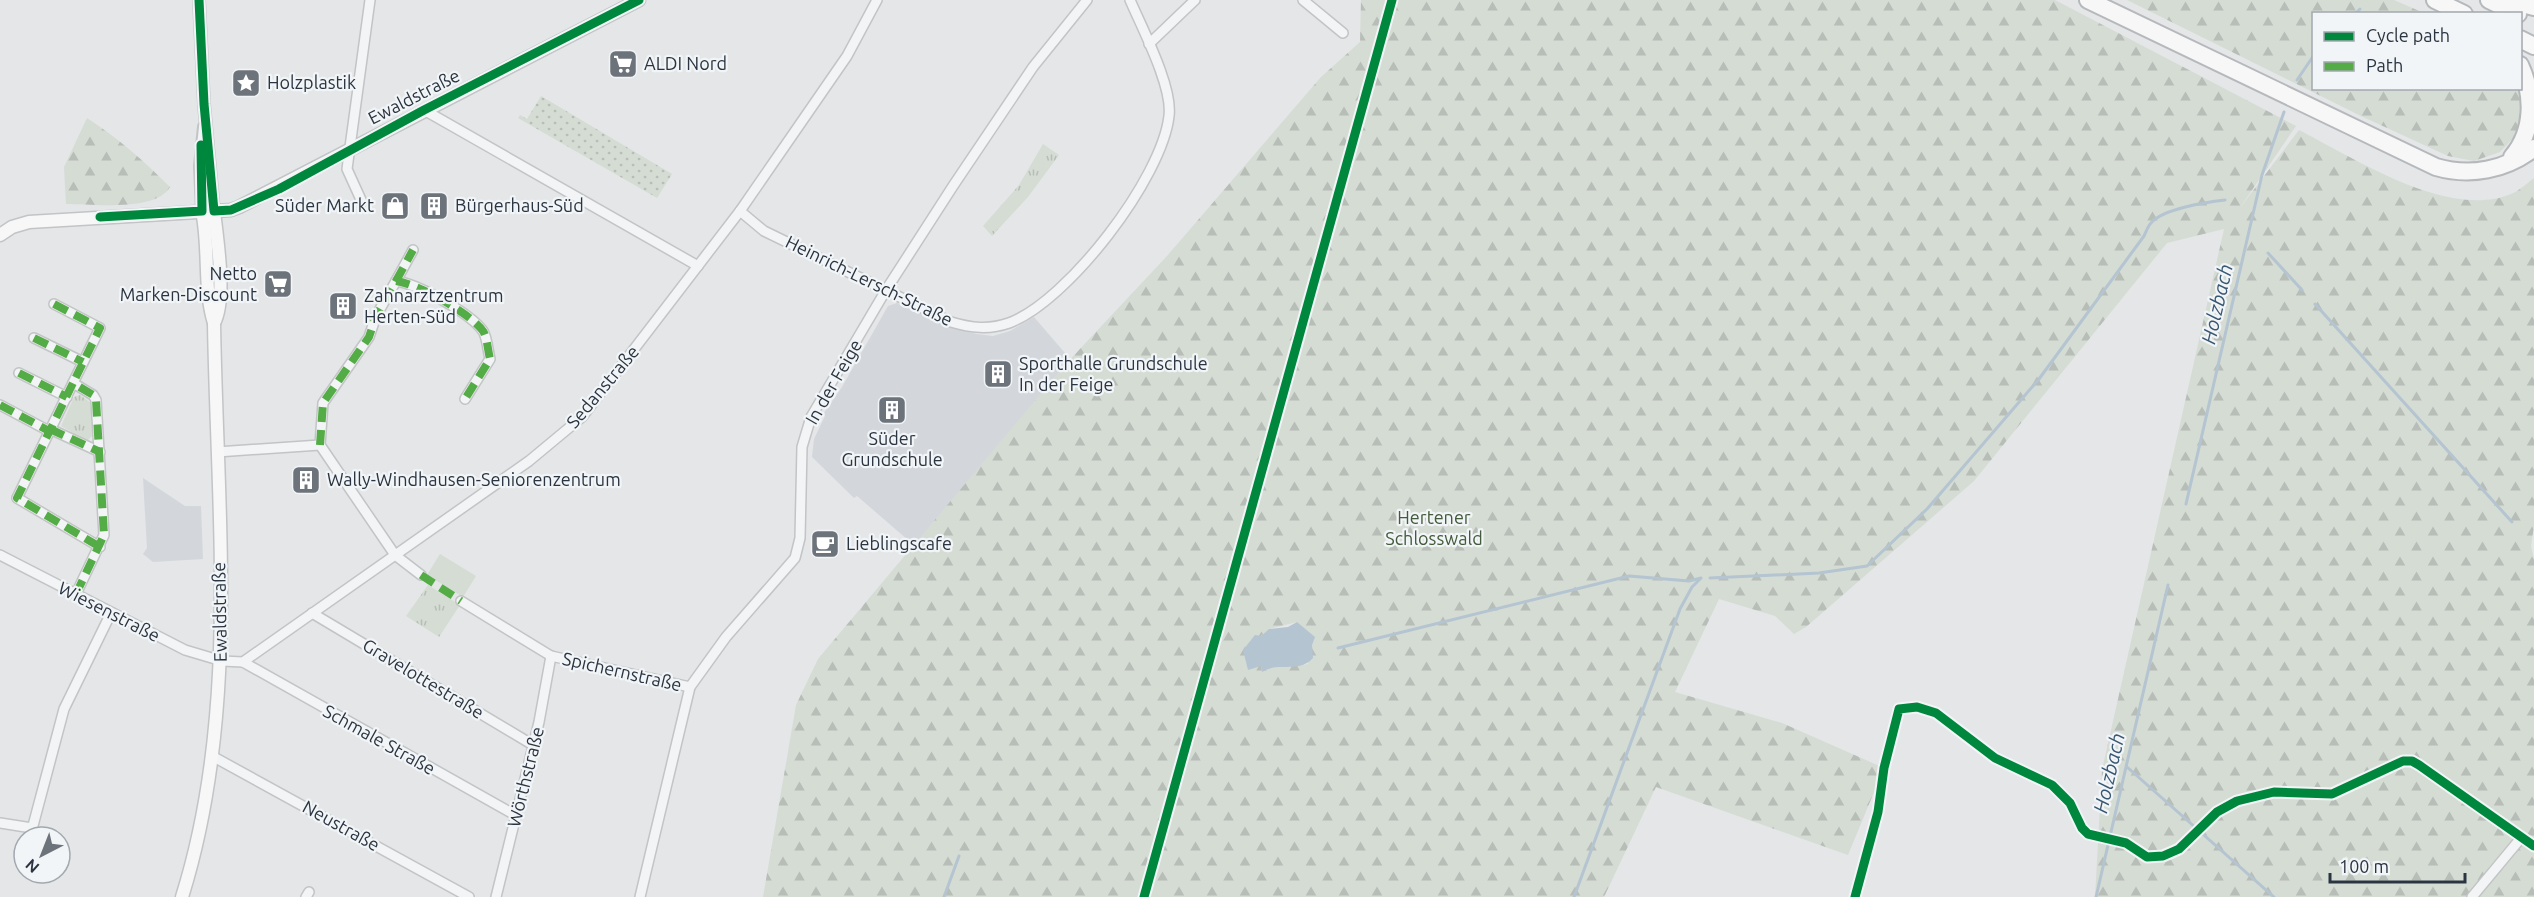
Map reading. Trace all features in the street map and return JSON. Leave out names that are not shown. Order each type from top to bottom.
[{"type":"highway","points":[[2088,0],[2420,161],[2462,173],[2501,166],[2534,148]]},
{"type":"highway","points":[[2435,0],[2452,12]]},
{"type":"highway","points":[[2435,0],[2460,12]]},
{"type":"highway","points":[[2489,0],[2515,12]]},
{"type":"highway","points":[[2506,0],[2534,7]]},
{"type":"highway","points":[[2501,166],[2523,144],[2533,116],[2531,85],[2522,69]]},
{"type":"main road","name":"Ewaldstraße","points":[[182,897],[201,830],[222,662],[214,323],[219,314],[218,264],[208,211],[240,207],[639,0]]},
{"type":"main road","points":[[1,232],[39,221],[208,211]]},
{"type":"street","points":[[199,0],[205,121],[210,143],[208,211]]},
{"type":"street","points":[[362,202],[347,169],[370,0]]},
{"type":"street","name":"Sedanstraße","points":[[243,662],[545,449],[582,417],[740,211],[847,56],[877,0]]},
{"type":"street","name":"In der Feige","points":[[640,897],[690,687],[726,637],[795,558],[800,538],[805,434],[811,417],[886,290],[1033,67],[1087,0]]},
{"type":"street","name":"Heinrich-Lersch-Straße","points":[[740,211],[765,231],[951,322],[983,328],[1007,324],[1023,316],[1070,280],[1121,217],[1163,143],[1170,115],[1169,97],[1130,0]]},
{"type":"street","points":[[1149,44],[1195,0]]},
{"type":"street","points":[[1303,0],[1343,33]]},
{"type":"street","points":[[424,110],[698,266]]},
{"type":"street","points":[[412,250],[376,316],[369,337],[323,403],[320,445],[395,555],[421,575]]},
{"type":"street","points":[[396,281],[408,283],[462,313],[483,332],[490,359],[465,399]]},
{"type":"street","points":[[54,304],[100,328],[17,498],[100,547]]},
{"type":"street","points":[[34,338],[84,362]]},
{"type":"street","points":[[18,373],[67,397]]},
{"type":"street","points":[[73,383],[93,395],[96,400],[104,535],[76,594]]},
{"type":"street","points":[[0,405],[100,452]]},
{"type":"street","points":[[217,452],[320,445]]},
{"type":"street","name":"Wiesenstraße","points":[[0,555],[185,650],[222,662]]},
{"type":"street","name":"Spichernstraße","points":[[461,601],[550,656],[690,687]]},
{"type":"street","points":[[33,825],[64,709],[111,613]]},
{"type":"street","name":"Gravelottestraße","points":[[312,613],[533,745]]},
{"type":"street","name":"Wörthstraße","points":[[496,897],[533,745],[550,656]]},
{"type":"street","points":[[222,662],[243,662]]},
{"type":"street","name":"Schmale Straße","points":[[243,662],[314,704],[517,816]]},
{"type":"street","name":"Neustraße","points":[[212,756],[469,897]]},
{"type":"street","points":[[2472,897],[2521,838],[2534,846]]},
{"type":"shaded area","points":[[897,303],[948,327],[993,336],[1010,331],[1034,317],[1071,360],[915,546],[857,496],[854,498],[812,457],[814,439],[825,416],[824,413],[842,387],[888,306]]},
{"type":"shaded area","points":[[143,478],[185,506],[201,506],[203,559],[153,562],[143,554],[147,548]]},
{"type":"green space","name":"Hertener Schlosswald","points":[[1361,0],[2055,0],[2296,126],[2239,209],[2299,130],[2402,182],[2431,193],[2459,199],[2486,200],[2511,194],[2534,178],[2534,526],[2531,546],[2534,559],[2534,897],[2095,897],[2102,770],[2224,229],[2167,243],[1974,481],[1806,627],[1794,634],[1775,616],[1719,599],[1675,692],[1782,723],[1884,768],[1848,855],[1656,787],[1604,897],[763,897],[796,705],[818,659],[1064,366],[1167,256],[1321,77],[1360,42]],"holes":[[[1297,622],[1312,637],[1308,664],[1262,671],[1261,666],[1249,666],[1261,636],[1269,629]]]},
{"type":"green space","points":[[2127,0],[2394,0],[2422,12],[2312,12],[2312,90],[2521,90],[2526,98],[2520,131],[2500,152],[2474,161],[2448,156],[2361,116]]},
{"type":"green space","points":[[541,96],[672,174],[657,198],[518,118],[520,115],[527,119]]},
{"type":"green space","points":[[87,118],[130,150],[170,187],[163,195],[152,200],[122,205],[66,204],[64,167]]},
{"type":"green space","points":[[1043,144],[1059,155],[1028,197],[992,236],[983,226],[1019,185]]},
{"type":"green space","points":[[80,395],[91,403],[93,435],[87,441],[61,426],[74,397]]},
{"type":"green space","points":[[440,554],[476,576],[463,597],[427,575]]},
{"type":"green space","points":[[428,585],[460,605],[439,637],[406,616]]},
{"type":"water","points":[[1297,622],[1315,637],[1312,645],[1313,658],[1295,667],[1275,667],[1262,672],[1261,666],[1248,670],[1243,650],[1255,635],[1261,636],[1269,629],[1288,627]]},
{"type":"waterway","name":"Holzbach","points":[[2357,12],[2360,9]]},
{"type":"waterway","name":"Holzbach","points":[[2297,80],[2312,58]]},
{"type":"waterway","name":"Holzbach","points":[[2186,504],[2262,175],[2284,112]]},
{"type":"waterway","points":[[1710,578],[1819,573],[1867,566],[1927,509],[2039,379],[2144,236],[2151,223],[2175,210],[2225,200]]},
{"type":"waterway","points":[[2268,253],[2302,290]]},
{"type":"waterway","points":[[2315,304],[2512,522]]},
{"type":"waterway","points":[[1338,648],[1629,576],[1689,581],[1701,578]]},
{"type":"waterway","points":[[1574,897],[1680,609],[1692,587],[1700,579]]},
{"type":"waterway","name":"Holzbach","points":[[2096,897],[2168,585]]},
{"type":"waterway","points":[[2127,767],[2274,897]]},
{"type":"waterway","points":[[944,897],[959,856]]},
{"type":"marked path","points":[[396,281],[413,250]]},
{"type":"marked path","points":[[320,445],[323,403],[369,337],[376,316],[396,281],[406,283],[443,300],[467,316],[483,331],[490,359],[465,399]]},
{"type":"marked path","points":[[54,304],[100,328],[73,383]]},
{"type":"marked path","points":[[34,338],[83,362]]},
{"type":"marked path","points":[[19,373],[67,397]]},
{"type":"marked path","points":[[76,594],[104,535],[96,400],[93,395],[73,383],[17,498],[100,547]]},
{"type":"marked path","points":[[0,405],[49,431]]},
{"type":"marked path","points":[[50,429],[100,452]]},
{"type":"marked path","points":[[421,575],[461,601]]},
{"type":"cycle path","points":[[199,0],[204,104],[214,211],[231,210],[279,189],[424,110],[639,0]]},
{"type":"cycle path","points":[[1144,897],[1392,0]]},
{"type":"cycle path","points":[[100,217],[202,211],[201,145]]},
{"type":"cycle path","points":[[1855,897],[1878,812],[1884,768],[1899,709],[1917,707],[1936,713],[1995,758],[2052,785],[2070,803],[2082,828],[2088,834],[2126,843],[2147,857],[2163,856],[2179,849],[2217,812],[2237,801],[2274,792],[2332,794],[2403,761],[2412,761],[2419,765],[2534,846]]},
{"type":"place","name":"ALDI Nord","points":[[623,64]]},
{"type":"place","name":"Holzplastik","points":[[246,83]]},
{"type":"place","name":"Süder Markt","points":[[395,206]]},
{"type":"place","name":"Bürgerhaus-Süd","points":[[434,206]]},
{"type":"place","name":"Netto Marken-Discount","points":[[278,284]]},
{"type":"place","name":"Zahnarztzentrum Herten-Süd","points":[[343,306]]},
{"type":"place","name":"Sporthalle Grundschule In der Feige","points":[[998,374]]},
{"type":"place","name":"Süder Grundschule","points":[[892,410]]},
{"type":"place","name":"Wally-Windhausen-Seniorenzentrum","points":[[306,480]]},
{"type":"place","name":"Lieblingscafe","points":[[825,544]]}]
